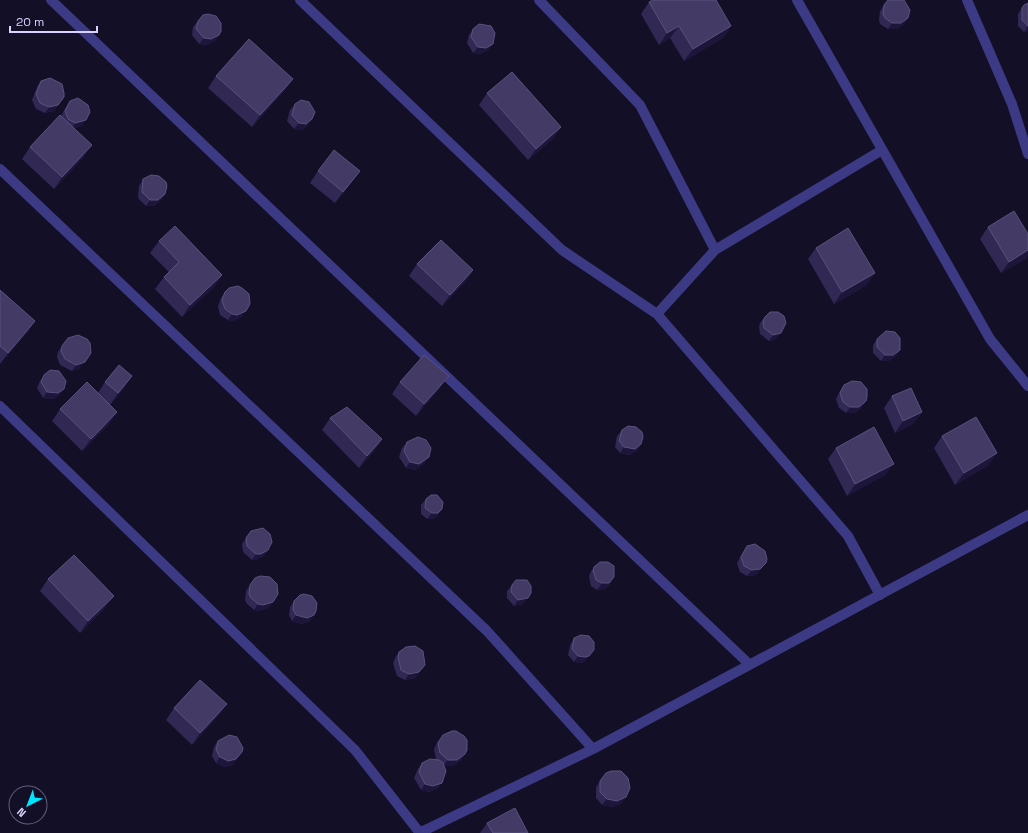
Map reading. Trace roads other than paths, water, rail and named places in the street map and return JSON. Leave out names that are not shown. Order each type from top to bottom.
[{"type":"street","points":[[51,0],[750,664]]},
{"type":"street","points":[[300,0],[562,250],[657,314],[848,536],[880,595]]},
{"type":"street","points":[[539,0],[640,105],[715,250]]},
{"type":"street","points":[[797,0],[990,339],[1028,386]]},
{"type":"street","points":[[967,0],[1012,104],[1028,154]]},
{"type":"street","points":[[657,314],[715,250],[882,150]]},
{"type":"street","points":[[0,169],[487,631],[593,749]]},
{"type":"street","points":[[0,406],[355,750],[420,833],[593,749],[1028,515]]}]
